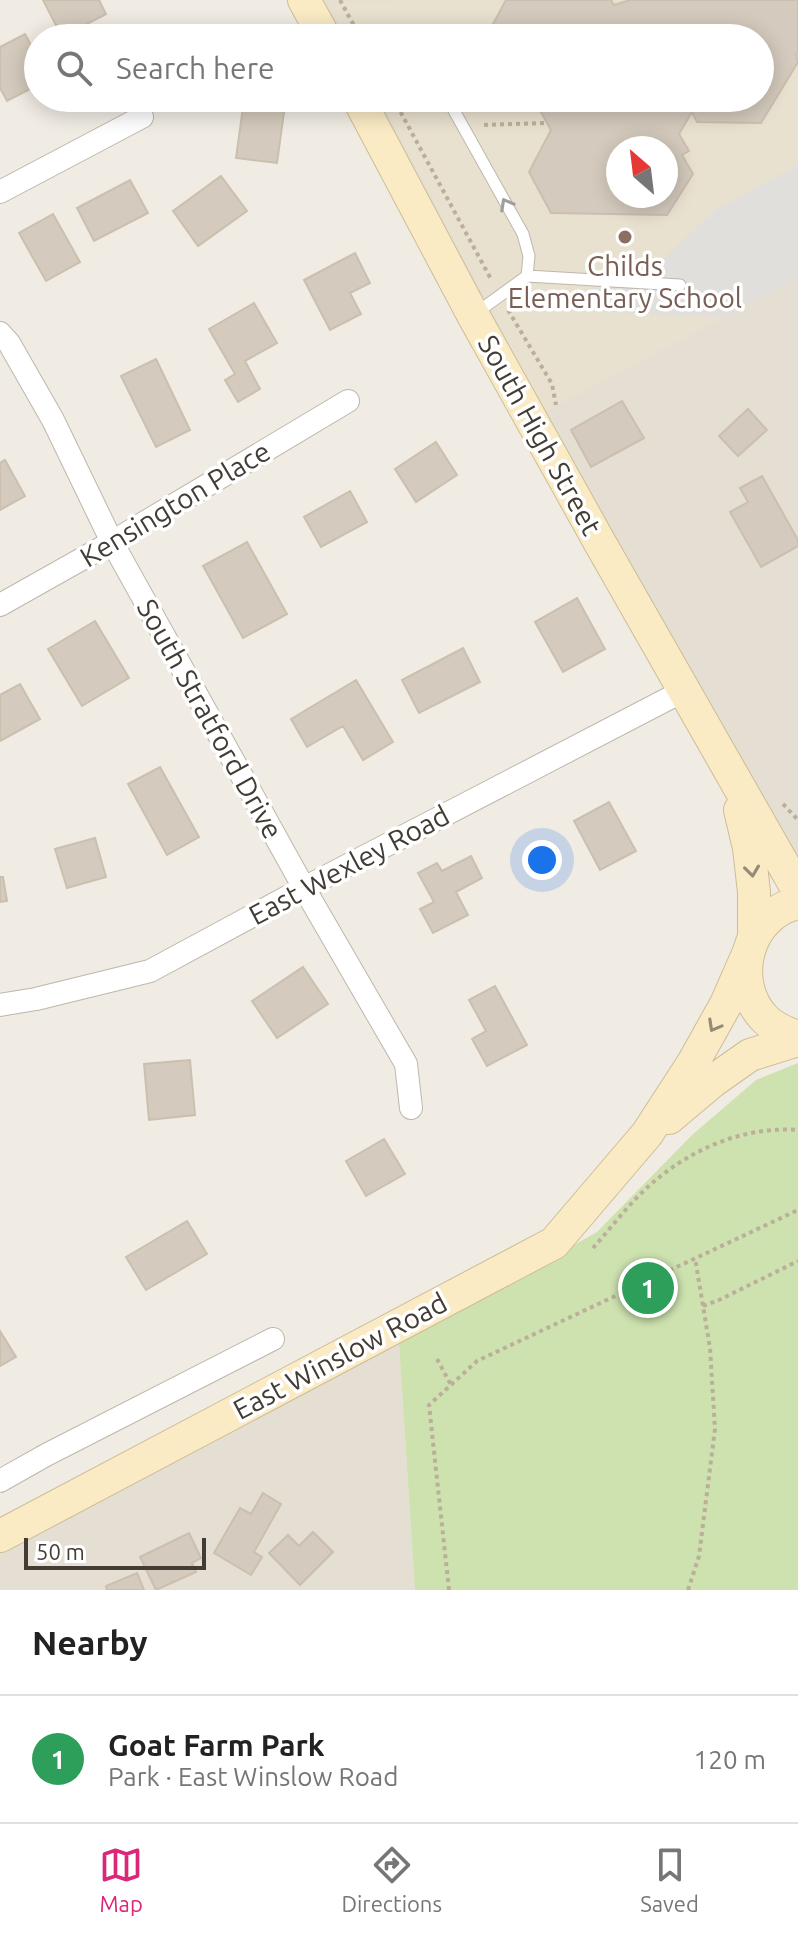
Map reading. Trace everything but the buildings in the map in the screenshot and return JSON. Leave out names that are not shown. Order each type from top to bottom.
[{"type":"main road","points":[[304,0],[317,24]]},
{"type":"main road","name":"South High Street","points":[[365,112],[473,315],[781,863],[798,886]]},
{"type":"main road","name":"South High Street","points":[[729,768],[749,848],[754,892],[745,974],[749,992],[767,1021],[798,1039]]},
{"type":"main road","points":[[750,946],[763,923],[776,912],[798,903]]},
{"type":"main road","name":"East Winslow Road","points":[[0,1536],[554,1243],[647,1134],[693,1063],[726,1004],[750,946]]},
{"type":"main road","name":"East Winslow Road","points":[[647,1134],[750,1055],[798,1039]]},
{"type":"street","points":[[0,192],[142,117]]},
{"type":"street","name":"South Stratford Drive","points":[[0,333],[9,343],[53,420],[112,542],[304,888],[406,1064],[411,1108]]},
{"type":"street","name":"Kensington Place","points":[[0,605],[348,401]]},
{"type":"street","name":"East Wexley Road","points":[[0,1005],[150,971],[685,690]]},
{"type":"street","name":"East Winslow Road","points":[[0,1481],[273,1339]]},
{"type":"lane","points":[[455,112],[523,234],[529,256],[527,276]]},
{"type":"lane","points":[[473,315],[527,276],[680,285]]},
{"type":"path","points":[[340,0],[353,24]]},
{"type":"path","points":[[484,125],[547,123]]},
{"type":"path","points":[[593,1248],[654,1181],[689,1156],[736,1136],[798,1130]]},
{"type":"path","points":[[449,1590],[429,1405],[477,1361],[798,1210]]},
{"type":"path","points":[[688,1590],[699,1556],[715,1429],[710,1348],[695,1258]]},
{"type":"path","points":[[703,1306],[798,1261]]},
{"type":"path","points":[[437,1359],[451,1385]]},
{"type":"shaded area","points":[[312,0],[798,0],[798,867],[375,112],[774,112],[774,24],[325,24]]},
{"type":"shaded area","name":"Childs Elementary School","points":[[798,0],[798,278],[545,412],[386,112],[774,112],[774,24],[339,24],[327,1]]},
{"type":"shaded area","points":[[798,165],[798,278],[724,317],[570,311],[570,296],[657,264],[714,211]]},
{"type":"shaded area","points":[[399,1344],[415,1590],[0,1590],[0,1549]]},
{"type":"green space","points":[[798,1063],[798,1590],[415,1590],[399,1344],[597,1232],[692,1135],[756,1080]]},
{"type":"place","name":"Childs Elementary School","points":[[625,237]]},
{"type":"place","name":"Goat Farm Park","points":[[648,1288]]}]
